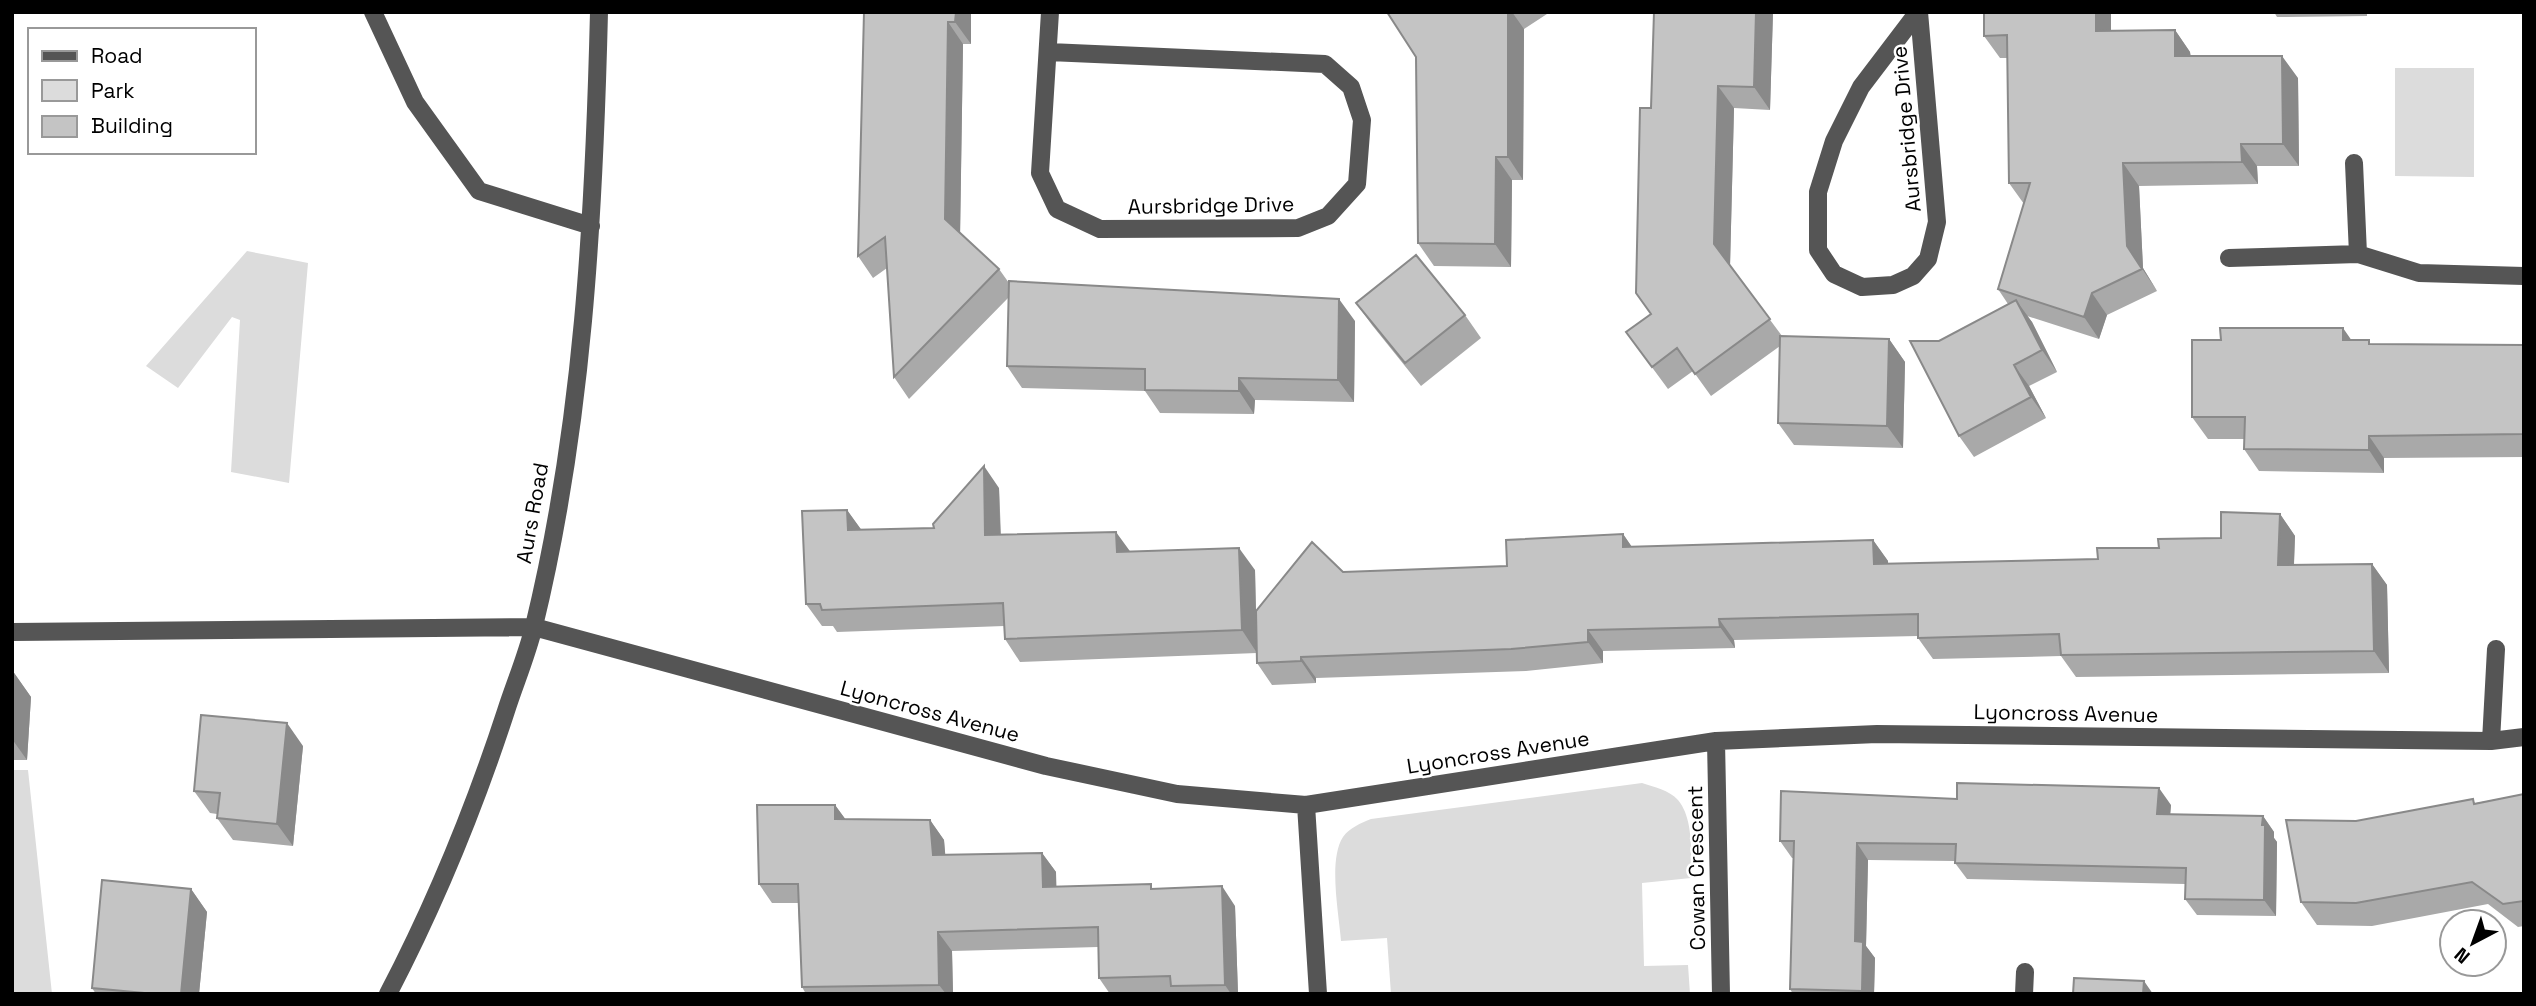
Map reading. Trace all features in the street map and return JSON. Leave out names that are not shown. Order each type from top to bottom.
[{"type":"street","points":[[373,12],[415,102],[479,191],[591,226]]},
{"type":"street","name":"Aurs Road","points":[[388,994],[431,911],[479,795],[534,627],[581,364],[591,226],[599,12]]},
{"type":"street","name":"Aursbridge Drive","points":[[1049,52],[1325,64],[1351,87],[1362,120],[1357,184],[1328,216],[1298,228],[1100,229],[1057,209],[1040,173],[1050,12]]},
{"type":"street","name":"Aursbridge Drive","points":[[1919,12],[1937,222],[1928,260],[1913,276],[1893,285],[1861,287],[1834,274],[1818,250],[1818,192],[1834,141],[1861,87],[1919,12]]},
{"type":"street","points":[[2354,163],[2358,254]]},
{"type":"street","points":[[2229,258],[2358,254],[2419,273],[2524,276]]},
{"type":"street","name":"Lyoncross Avenue","points":[[12,632],[534,627],[1046,766],[1177,794],[1306,805],[1716,741],[1878,734],[2491,741],[2524,737]]},
{"type":"street","points":[[2491,741],[2496,649]]},
{"type":"street","name":"Cowan Crescent","points":[[1716,741],[1721,994]]},
{"type":"street","points":[[1306,805],[1318,994]]},
{"type":"street","points":[[2024,994],[2025,972]]},
{"type":"green space","points":[[2395,68],[2474,68],[2474,177],[2395,176]]},
{"type":"green space","points":[[247,251],[308,263],[289,483],[231,472],[240,320],[232,317],[178,388],[146,366]]},
{"type":"green space","points":[[12,770],[28,770],[52,994],[12,994]]},
{"type":"green space","points":[[1642,783],[1666,791],[1678,800],[1687,817],[1691,848],[1691,878],[1642,883],[1644,966],[1688,965],[1690,994],[1391,994],[1387,938],[1341,941],[1336,859],[1343,837],[1359,824],[1371,819]]},
{"type":"building","points":[[864,12],[956,12],[955,22],[948,22],[945,219],[999,269],[894,377],[885,237],[858,256]]},
{"type":"building","points":[[1387,12],[1508,12],[1508,157],[1496,157],[1495,244],[1418,243],[1416,57]]},
{"type":"building","points":[[1654,12],[1756,12],[1754,87],[1718,86],[1714,244],[1770,319],[1695,374],[1677,348],[1652,367],[1626,332],[1651,314],[1636,293],[1640,108],[1651,108]]},
{"type":"building","points":[[1984,12],[2096,12],[2096,31],[2175,30],[2175,56],[2282,56],[2283,144],[2241,144],[2242,162],[2123,163],[2127,246],[2142,269],[2092,293],[2084,317],[1998,289],[2030,183],[2009,183],[2007,35],[1984,36]]},
{"type":"building","points":[[1416,255],[1465,315],[1405,363],[1356,303]]},
{"type":"building","points":[[1009,281],[1339,299],[1338,380],[1239,378],[1239,391],[1145,390],[1145,369],[1007,366]]},
{"type":"building","points":[[2016,300],[2042,350],[2014,365],[2031,397],[1959,436],[1910,341],[1939,341]]},
{"type":"building","points":[[2220,328],[2343,328],[2343,340],[2369,340],[2369,344],[2524,345],[2524,434],[2369,436],[2369,450],[2244,449],[2245,417],[2192,417],[2192,340],[2221,340]]},
{"type":"building","points":[[1780,336],[1889,339],[1887,426],[1778,423]]},
{"type":"building","points":[[984,466],[985,535],[1116,532],[1117,552],[1239,548],[1242,630],[1005,639],[1003,603],[822,610],[820,604],[806,604],[802,511],[847,510],[848,530],[934,528],[933,524]]},
{"type":"building","points":[[2221,512],[2280,514],[2278,565],[2372,564],[2374,651],[2061,655],[2059,634],[1918,638],[1918,614],[1719,619],[1720,627],[1588,630],[1588,642],[1511,649],[1301,657],[1301,661],[1257,663],[1256,611],[1312,542],[1343,572],[1507,566],[1506,540],[1623,534],[1623,547],[1873,540],[1874,564],[2098,559],[2097,548],[2159,548],[2158,539],[2221,538]]},
{"type":"building","points":[[201,715],[287,723],[277,824],[217,818],[220,793],[194,791]]},
{"type":"building","points":[[1957,783],[2159,788],[2157,814],[2263,816],[2264,900],[2185,899],[2186,868],[1955,863],[1956,844],[1857,843],[1855,941],[1863,942],[1862,991],[1790,989],[1794,841],[1780,841],[1781,791],[1957,799]]},
{"type":"building","points":[[2524,794],[2524,901],[2503,904],[2472,882],[2356,903],[2301,902],[2286,820],[2356,821],[2473,799],[2474,804]]},
{"type":"building","points":[[757,805],[835,805],[835,819],[930,820],[933,855],[1042,853],[1043,887],[1151,884],[1151,889],[1222,886],[1225,985],[1171,986],[1170,976],[1099,978],[1098,927],[938,932],[939,985],[802,987],[798,884],[759,884]]},
{"type":"building","points":[[102,880],[191,889],[181,994],[92,988]]},
{"type":"building","points":[[2074,978],[2144,981],[2143,994],[2073,994]]}]
